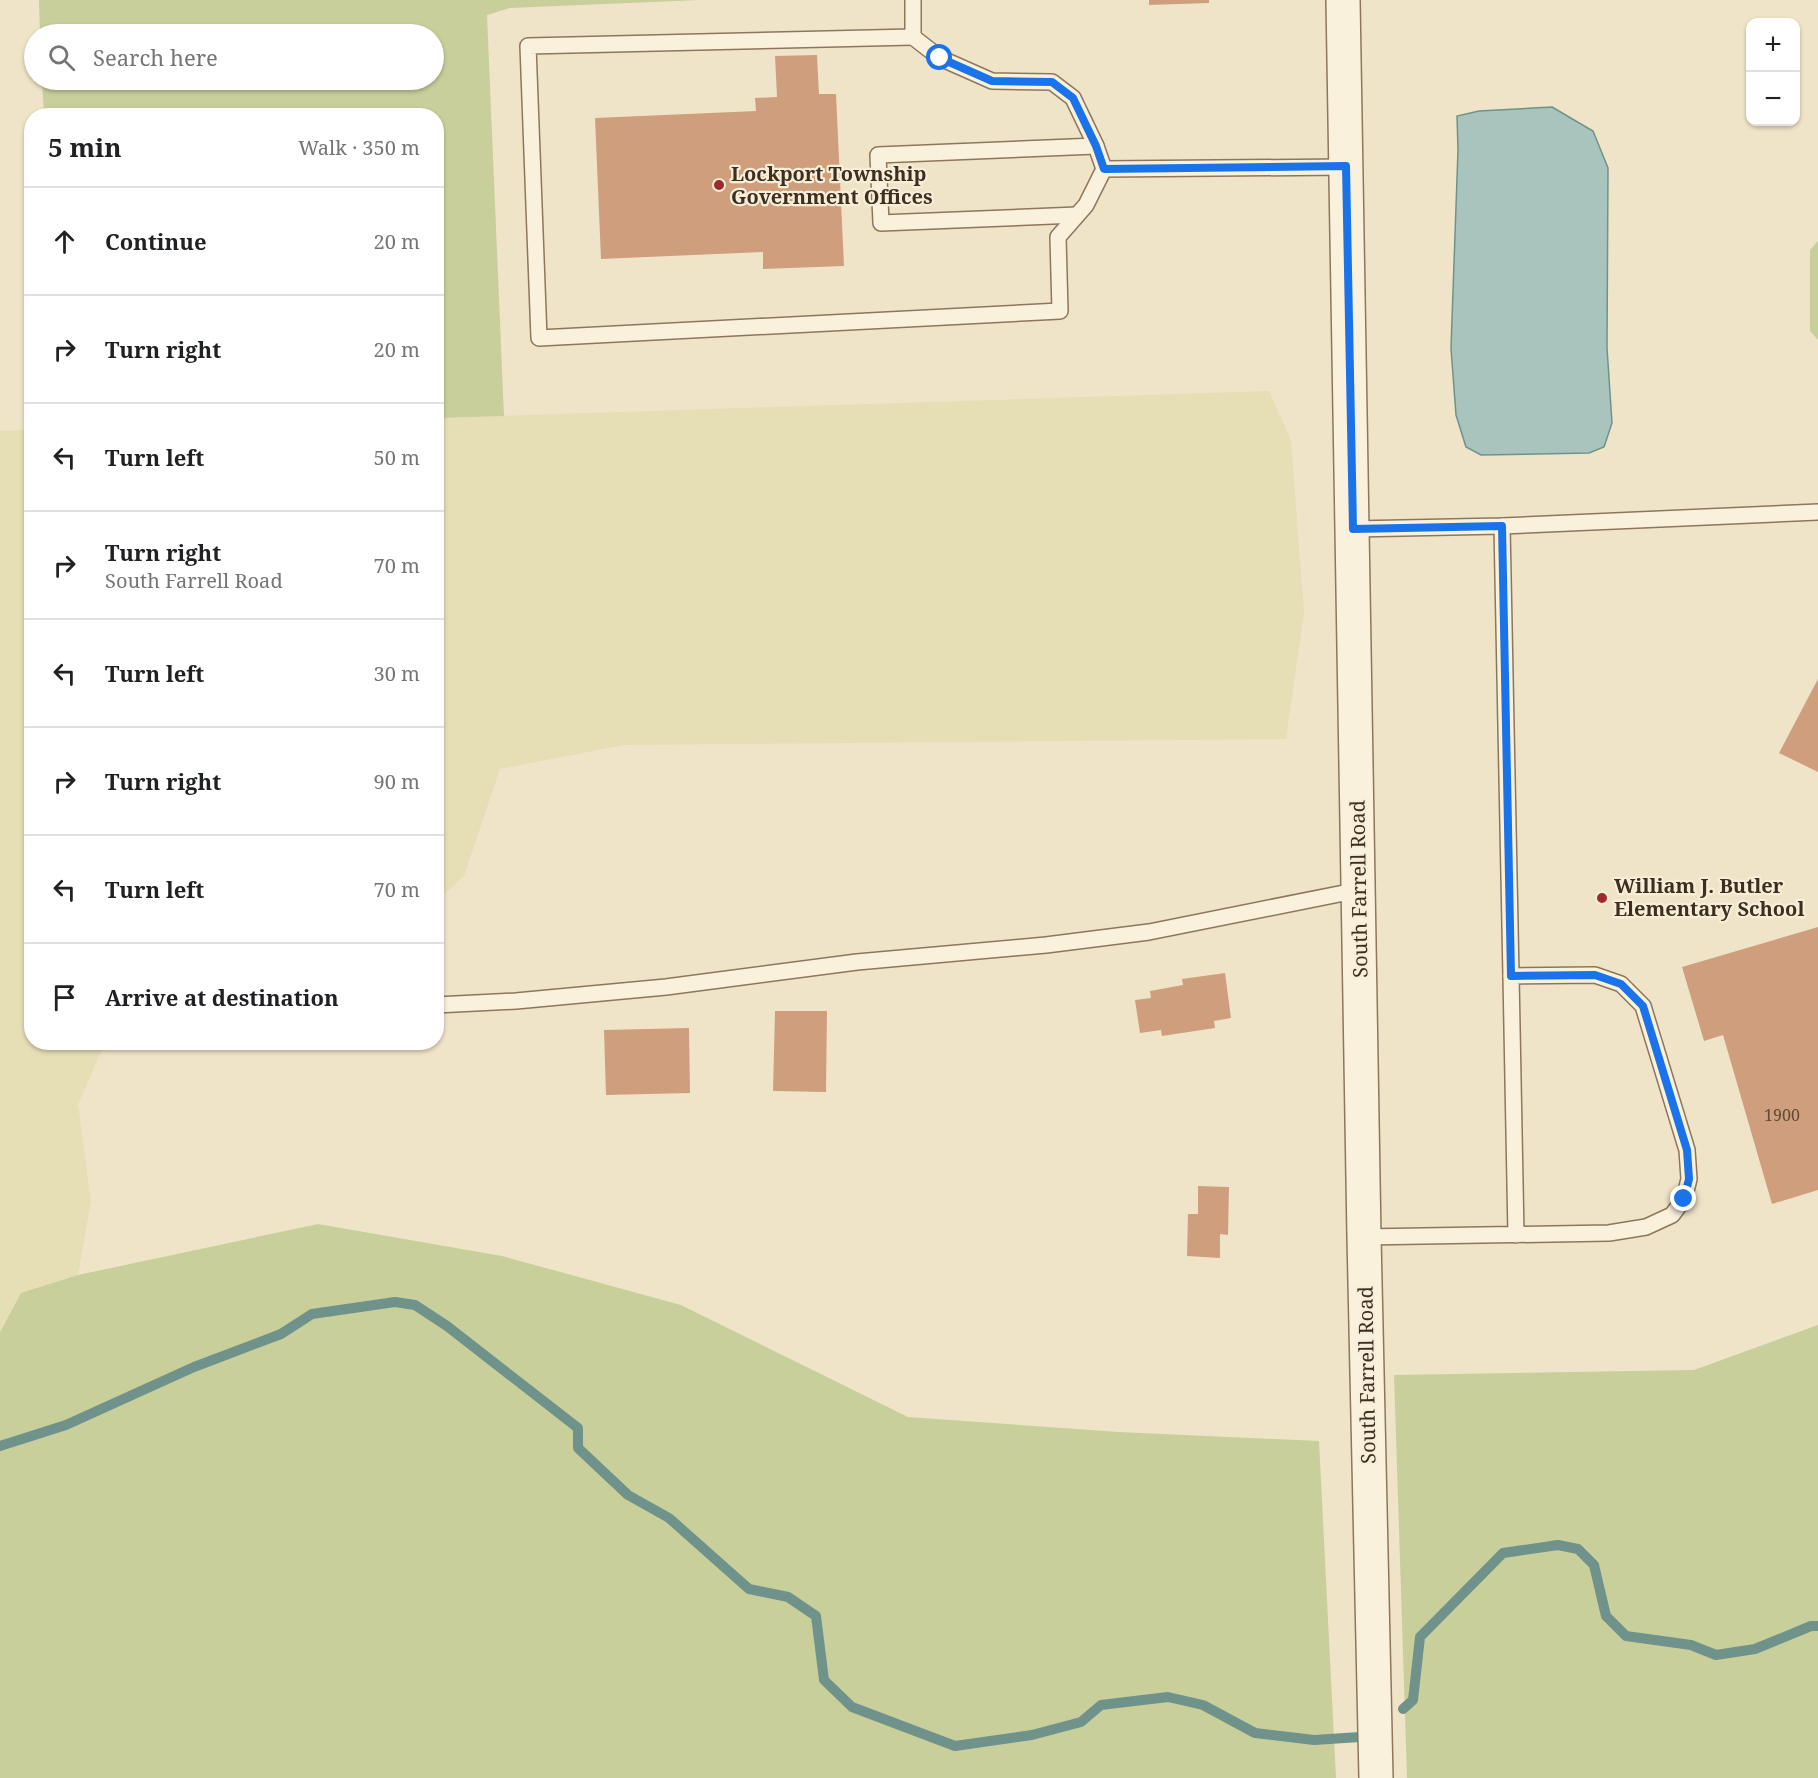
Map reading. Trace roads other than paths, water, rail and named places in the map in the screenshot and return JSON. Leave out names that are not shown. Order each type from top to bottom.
[{"type":"street","name":"South Farrell Road","points":[[1343,0],[1364,1238],[1376,1778]]},
{"type":"lane","points":[[913,0],[913,37]]},
{"type":"lane","points":[[913,37],[940,58],[992,81],[1052,82],[1073,98],[1096,146],[1104,169],[1086,205],[1058,237],[1060,311],[539,338],[528,46],[913,37]]},
{"type":"lane","points":[[1077,215],[881,223],[878,155],[1096,146]]},
{"type":"lane","points":[[1104,169],[1346,166]]},
{"type":"lane","points":[[1353,529],[1502,526],[1818,512]]},
{"type":"lane","points":[[1502,526],[1516,1234]]},
{"type":"lane","points":[[444,1004],[666,987],[856,963],[1103,938],[1149,932],[1359,890]]},
{"type":"lane","points":[[1364,1238],[1609,1233],[1646,1227],[1672,1215],[1684,1199],[1689,1179],[1687,1150],[1643,1006],[1621,984],[1595,975],[1511,976]]},
{"type":"water","points":[[1552,107],[1593,131],[1608,168],[1607,348],[1612,423],[1604,447],[1589,453],[1481,455],[1466,447],[1456,415],[1451,348],[1458,150],[1457,116],[1479,111]]},
{"type":"waterway","points":[[0,1446],[66,1425],[194,1367],[281,1334],[312,1314],[395,1302],[415,1305],[447,1326],[578,1428],[578,1448],[628,1495],[669,1518],[749,1589],[788,1597],[816,1616],[824,1680],[852,1707],[955,1746],[1032,1735],[1081,1722],[1101,1705],[1168,1697],[1203,1705],[1255,1733],[1314,1740],[1360,1737]]},
{"type":"waterway","points":[[1403,1709],[1413,1700],[1420,1637],[1503,1553],[1558,1545],[1578,1549],[1594,1565],[1606,1616],[1626,1636],[1691,1645],[1716,1655],[1755,1649],[1811,1626],[1818,1626]]},
{"type":"place","name":"Lockport Township Government Offices","points":[[719,185]]},
{"type":"place","name":"William J. Butler Elementary School","points":[[1602,898]]}]
